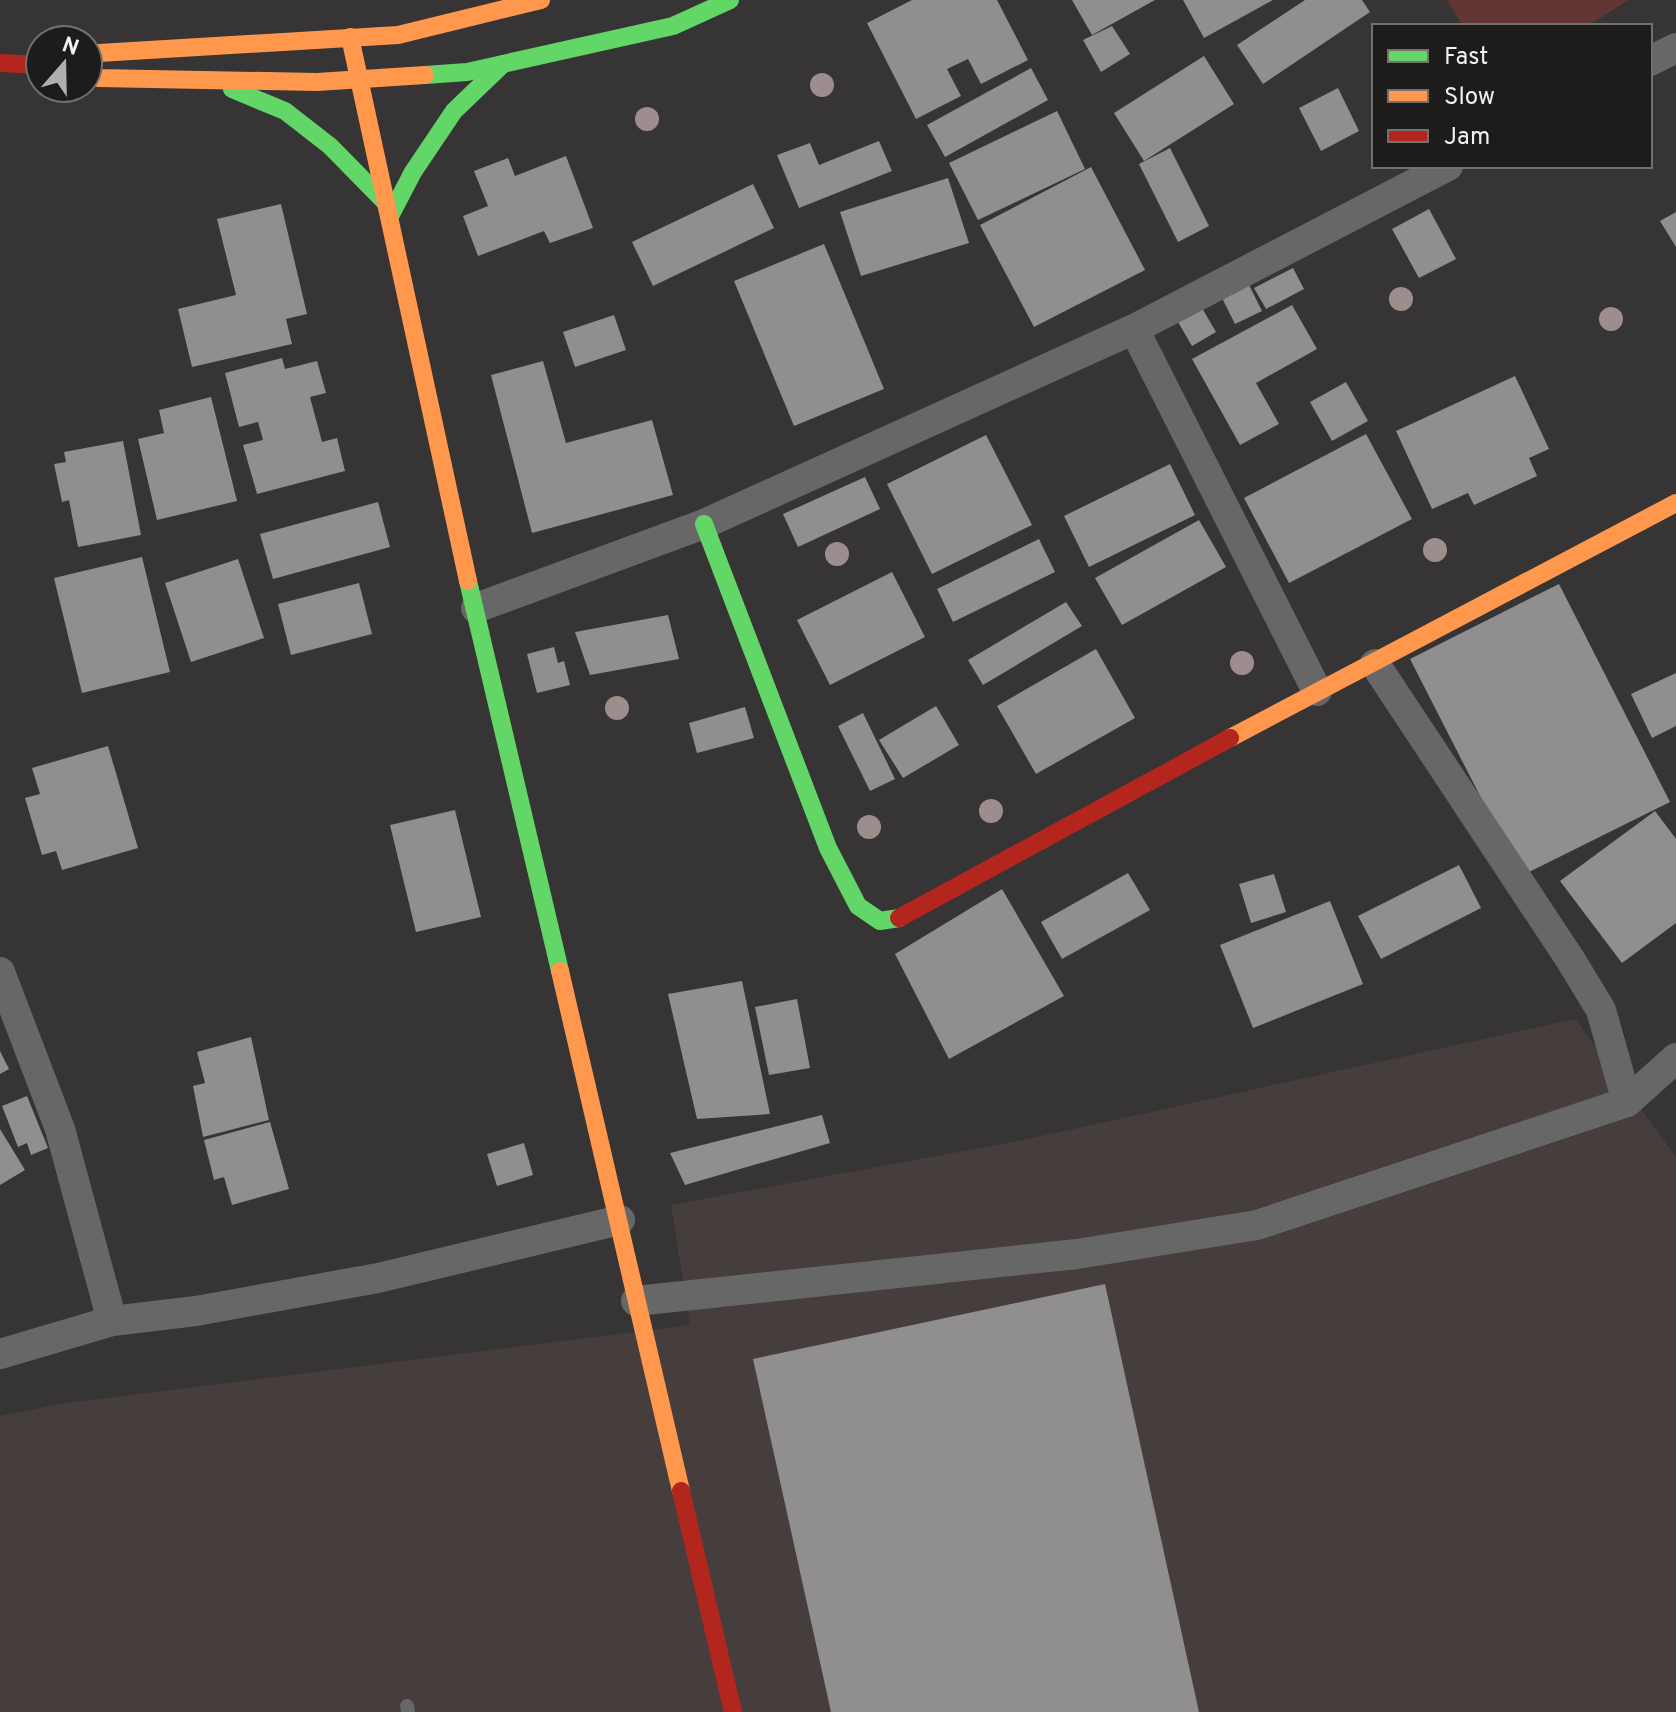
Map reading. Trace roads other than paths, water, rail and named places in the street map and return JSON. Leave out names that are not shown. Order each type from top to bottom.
[{"type":"street","points":[[104,53],[398,35],[541,0]]},
{"type":"street","points":[[104,78],[317,82],[467,72],[673,26],[730,0]]},
{"type":"street","points":[[350,37],[488,673],[620,1220],[636,1301],[733,1712]]},
{"type":"street","points":[[1652,60],[1676,48]]},
{"type":"street","points":[[0,63],[24,64]]},
{"type":"street","points":[[389,210],[454,111],[503,64]]},
{"type":"street","points":[[213,81],[285,111],[330,146],[389,210]]},
{"type":"street","points":[[476,608],[704,524],[1134,329],[1444,168]]},
{"type":"street","points":[[1134,329],[1317,691]]},
{"type":"street","points":[[704,524],[828,848],[858,906],[880,921],[900,918],[1317,691],[1375,664],[1676,503]]},
{"type":"street","points":[[1375,664],[1601,1010],[1627,1102]]},
{"type":"street","points":[[0,972],[60,1129],[112,1321]]},
{"type":"street","points":[[636,1301],[1077,1254],[1257,1225],[1627,1102],[1676,1058]]},
{"type":"street","points":[[0,1354],[112,1321],[196,1311],[378,1278],[620,1220]]}]
